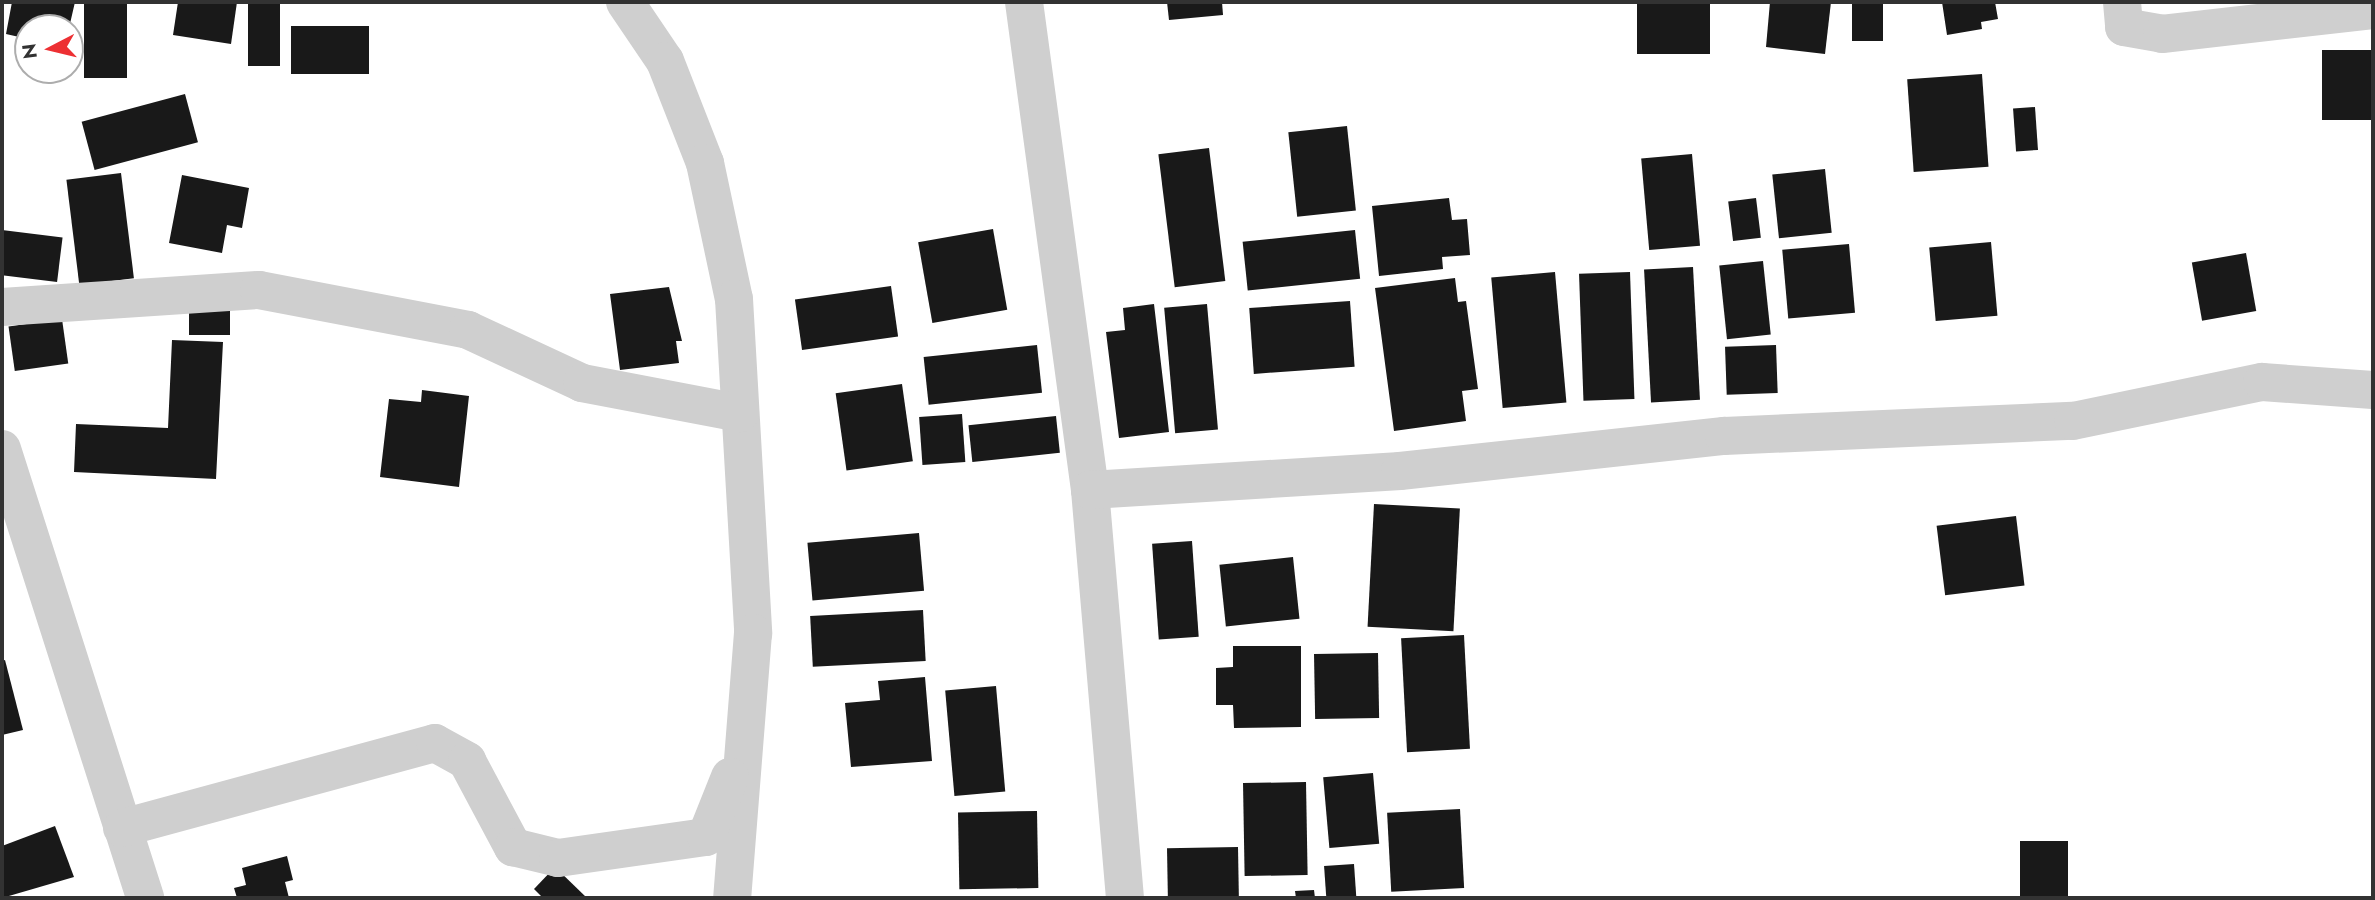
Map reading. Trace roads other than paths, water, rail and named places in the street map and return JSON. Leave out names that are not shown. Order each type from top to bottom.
[{"type":"street","points":[[625,2],[665,61],[705,163],[734,299],[753,633],[732,898]]},
{"type":"street","points":[[1024,2],[1090,491],[1125,898]]},
{"type":"street","points":[[2122,2],[2124,27],[2162,34],[2373,10]]},
{"type":"street","points":[[2,307],[259,290],[468,330],[582,383],[740,413]]},
{"type":"street","points":[[1090,491],[1399,471],[1724,436],[2073,421],[2262,382],[2373,390]]},
{"type":"street","points":[[2,449],[145,898]]},
{"type":"street","points":[[122,828],[435,743],[467,761],[513,847],[558,858],[706,837],[730,776],[753,633]]}]
